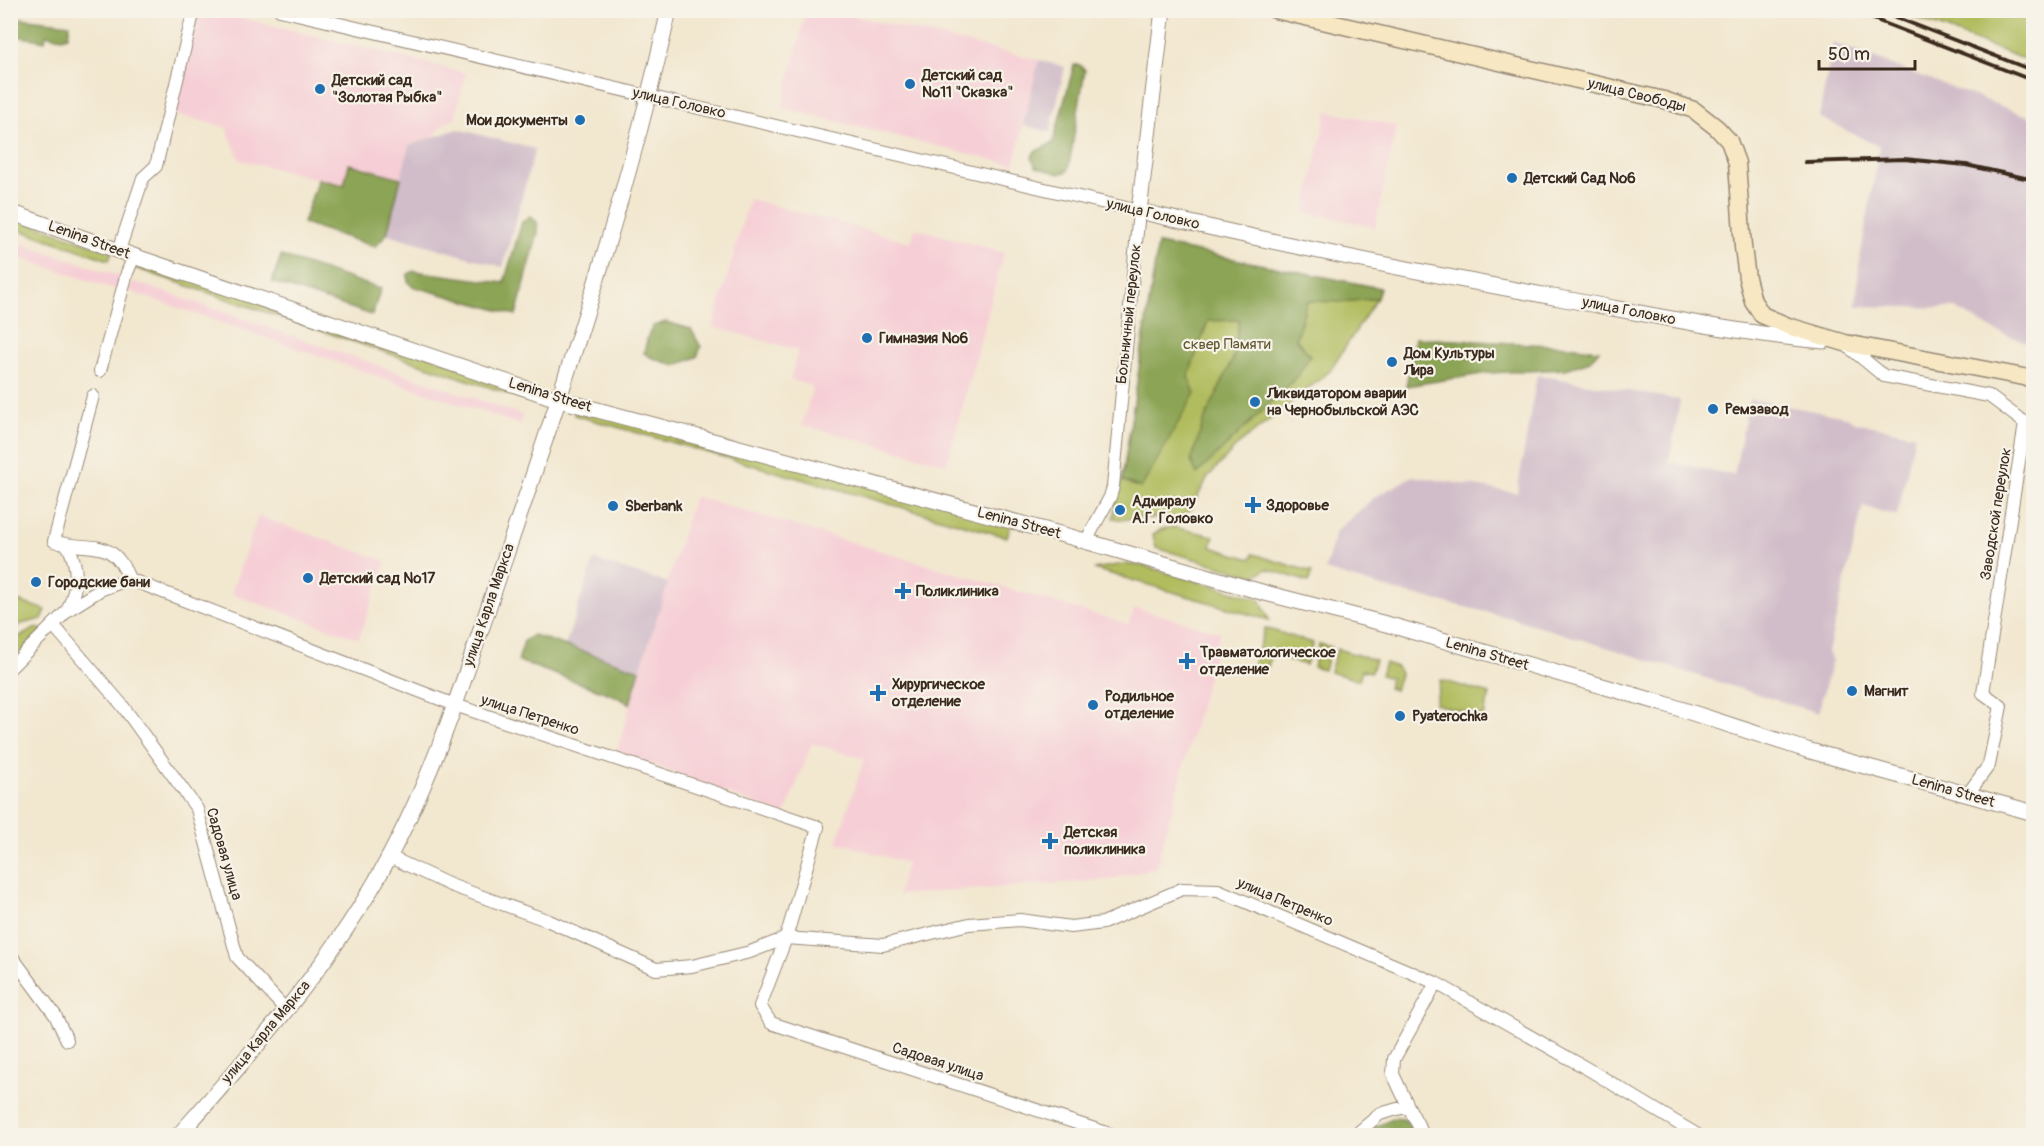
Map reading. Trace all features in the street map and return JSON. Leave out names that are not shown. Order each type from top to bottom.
[{"type":"main road","name":"улица Свободы","points":[[1275,10],[1664,100],[1694,110],[1729,141],[1737,163],[1747,278],[1753,301],[1762,315],[1788,326],[1845,343]]},
{"type":"main road","name":"улица Головко","points":[[1845,343],[2034,379]]},
{"type":"street","points":[[119,250],[143,178],[156,166],[194,10]]},
{"type":"street","name":"улица Головко","points":[[280,10],[1217,229],[1466,281],[1719,327],[1781,337],[1845,343]]},
{"type":"street","name":"улица Карла Маркса","points":[[178,1136],[286,1010],[333,950],[390,857],[426,783],[560,400],[650,96],[669,10]]},
{"type":"street","name":"Больничный переулок","points":[[1086,541],[1113,487],[1139,211],[1163,10]]},
{"type":"street","name":"Lenina Street","points":[[10,212],[560,400],[1086,541],[1665,704],[1807,750],[2034,813]]},
{"type":"street","points":[[100,371],[125,279],[134,256]]},
{"type":"street","name":"Заводской переулок","points":[[1845,343],[1884,376],[1989,396],[2025,423],[1983,693],[2001,706],[1989,765],[1967,795]]},
{"type":"street","points":[[10,668],[68,610],[100,590],[129,579],[119,560],[110,552],[94,545],[68,546],[54,541],[93,396]]},
{"type":"street","points":[[68,546],[74,558],[77,579],[75,594],[68,610]]},
{"type":"street","name":"улица Петренко","points":[[129,579],[455,705],[818,827],[786,938],[759,1006]]},
{"type":"street","name":"Садовая улица","points":[[54,626],[122,705],[197,809],[237,957],[286,1010]]},
{"type":"street","points":[[390,857],[450,885],[549,921],[656,969],[704,963],[750,952],[786,938]]},
{"type":"street","name":"улица Петренко","points":[[786,938],[883,945],[969,924],[1020,920],[1071,927],[1103,923],[1182,889],[1218,890],[1436,983],[1593,1072],[1699,1136]]},
{"type":"street","points":[[10,954],[55,1015],[67,1040]]},
{"type":"street","points":[[1424,1136],[1393,1074],[1394,1059],[1436,983]]},
{"type":"street","name":"Садовая улица","points":[[759,1006],[771,1023],[794,1032],[1116,1136]]},
{"type":"street","points":[[1354,1136],[1380,1114],[1408,1106]]},
{"type":"shaded area","name":"Детский сад \"Золотая Рыбка\"","points":[[198,11],[214,11],[466,73],[455,118],[445,123],[433,137],[409,145],[401,178],[349,165],[344,185],[240,160],[226,127],[172,114]]},
{"type":"shaded area","name":"Детский сад №11 \"Сказка\"","points":[[806,11],[833,11],[1039,60],[1014,165],[782,108]]},
{"type":"shaded area","points":[[1833,43],[2033,118],[2033,344],[1995,331],[1956,308],[1856,306],[1859,264],[1880,147],[1819,117]]},
{"type":"shaded area","points":[[1039,60],[1065,67],[1050,132],[1023,125]]},
{"type":"shaded area","points":[[1327,111],[1397,126],[1375,227],[1305,212]]},
{"type":"shaded area","points":[[458,129],[535,149],[503,267],[387,234],[409,145]]},
{"type":"shaded area","name":"Гимназия №6","points":[[749,199],[911,242],[915,228],[1004,253],[947,464],[802,425],[813,386],[790,380],[798,350],[713,327]]},
{"type":"shaded area","points":[[11,240],[122,277],[118,290],[11,255]]},
{"type":"shaded area","points":[[132,281],[523,415],[520,425],[129,291]]},
{"type":"shaded area","points":[[1537,375],[1680,400],[1669,462],[1734,475],[1749,399],[1847,417],[1854,422],[1915,435],[1897,516],[1863,506],[1828,652],[1832,660],[1818,713],[1512,618],[1392,590],[1325,570],[1336,531],[1375,497],[1413,476],[1517,493]]},
{"type":"shaded area","points":[[694,496],[1128,624],[1135,608],[1220,632],[1156,868],[1107,880],[898,895],[906,863],[837,842],[864,759],[812,743],[785,815],[617,751]]},
{"type":"shaded area","name":"Детский сад №17","points":[[258,516],[386,561],[359,639],[231,594]]},
{"type":"shaded area","points":[[594,560],[668,583],[640,670],[565,646]]},
{"type":"green space","points":[[1899,11],[2033,11],[2033,63]]},
{"type":"green space","points":[[10,17],[70,24],[68,36],[62,38],[46,35],[45,41],[11,35]]},
{"type":"green space","points":[[1074,65],[1080,65],[1085,70],[1068,171],[1060,174],[1036,167],[1032,158],[1034,152],[1053,143]]},
{"type":"green space","points":[[349,164],[401,178],[387,234],[375,247],[303,223],[318,179],[344,185]]},
{"type":"green space","points":[[11,216],[112,252],[109,260],[11,227]]},
{"type":"green space","points":[[530,216],[537,222],[538,233],[516,315],[412,286],[408,282],[408,274],[414,271],[504,283],[522,222]]},
{"type":"green space","name":"сквер Памяти","points":[[1158,244],[1380,288],[1377,298],[1330,371],[1238,445],[1209,476],[1183,518],[1122,520],[1113,518],[1118,489],[1122,481]]},
{"type":"green space","name":"сквер Памяти","points":[[1158,244],[1380,288],[1377,298],[1344,302],[1307,301],[1296,339],[1310,355],[1298,376],[1197,474],[1191,461],[1203,423],[1233,359],[1239,320],[1208,321],[1188,377],[1195,393],[1141,488],[1122,481]]},
{"type":"green space","points":[[281,256],[381,289],[372,315],[272,282]]},
{"type":"green space","points":[[139,258],[530,390],[527,400],[135,268]]},
{"type":"green space","points":[[666,322],[691,329],[701,347],[697,357],[675,366],[644,353],[653,326]]},
{"type":"green space","points":[[1415,338],[1570,346],[1599,350],[1590,361],[1566,369],[1488,373],[1406,386]]},
{"type":"green space","points":[[578,404],[1012,521],[1007,537],[574,415]]},
{"type":"green space","points":[[1173,527],[1214,536],[1211,547],[1251,559],[1253,554],[1312,572],[1309,582],[1267,569],[1254,576],[1156,548],[1153,535],[1162,529]]},
{"type":"green space","points":[[1124,564],[1144,566],[1260,599],[1269,620],[1094,569]]},
{"type":"green space","points":[[11,599],[46,610],[42,619],[21,624],[11,630]]},
{"type":"green space","points":[[36,628],[43,630],[11,663],[11,641]]},
{"type":"green space","points":[[1265,628],[1313,643],[1306,665],[1272,655],[1266,671],[1253,667]]},
{"type":"green space","points":[[533,635],[640,670],[630,704],[613,695],[518,661],[524,641]]},
{"type":"green space","points":[[1319,644],[1331,647],[1324,670],[1313,667]]},
{"type":"green space","points":[[1337,649],[1375,660],[1371,672],[1362,670],[1359,680],[1330,672]]},
{"type":"green space","points":[[1385,663],[1397,667],[1400,674],[1395,690],[1388,688],[1391,678],[1381,675]]},
{"type":"green space","points":[[1441,680],[1490,694],[1483,717],[1435,704]]},
{"type":"green space","points":[[1397,1117],[1406,1120],[1415,1135],[1367,1135],[1375,1127]]},
{"type":"railway","points":[[1850,10],[2034,81]]},
{"type":"railway","points":[[1877,10],[2034,71]]},
{"type":"railway","points":[[1805,162],[1904,159],[1966,165],[2034,180]]},
{"type":"place","name":"Детский сад №11 \"Сказка\"","points":[[910,84]]},
{"type":"place","name":"Детский сад \"Золотая Рыбка\"","points":[[320,89]]},
{"type":"place","name":"Мои документы","points":[[580,120]]},
{"type":"place","name":"Детский Сад №6","points":[[1512,178]]},
{"type":"place","name":"Гимназия №6","points":[[867,338]]},
{"type":"place","name":"Дом Культуры Лира","points":[[1392,362]]},
{"type":"place","name":"Ликвидатором аварии на Чернобыльской АЭС","points":[[1255,402]]},
{"type":"place","name":"Ремзавод","points":[[1713,409]]},
{"type":"place","name":"Здоровье","points":[[1253,505]]},
{"type":"place","name":"Sberbank","points":[[613,506]]},
{"type":"place","name":"Адмиралу А.Г. Головко","points":[[1120,510]]},
{"type":"place","name":"Детский сад №17","points":[[308,578]]},
{"type":"place","name":"Городские бани","points":[[36,582]]},
{"type":"place","name":"Поликлиника","points":[[903,591]]},
{"type":"place","name":"Травматологическое отделение","points":[[1187,661]]},
{"type":"place","name":"Магнит","points":[[1852,691]]},
{"type":"place","name":"Хирургическое отделение","points":[[878,693]]},
{"type":"place","name":"Родильное отделение","points":[[1093,705]]},
{"type":"place","name":"Pyaterochka","points":[[1400,716]]},
{"type":"place","name":"Детская поликлиника","points":[[1050,841]]}]
